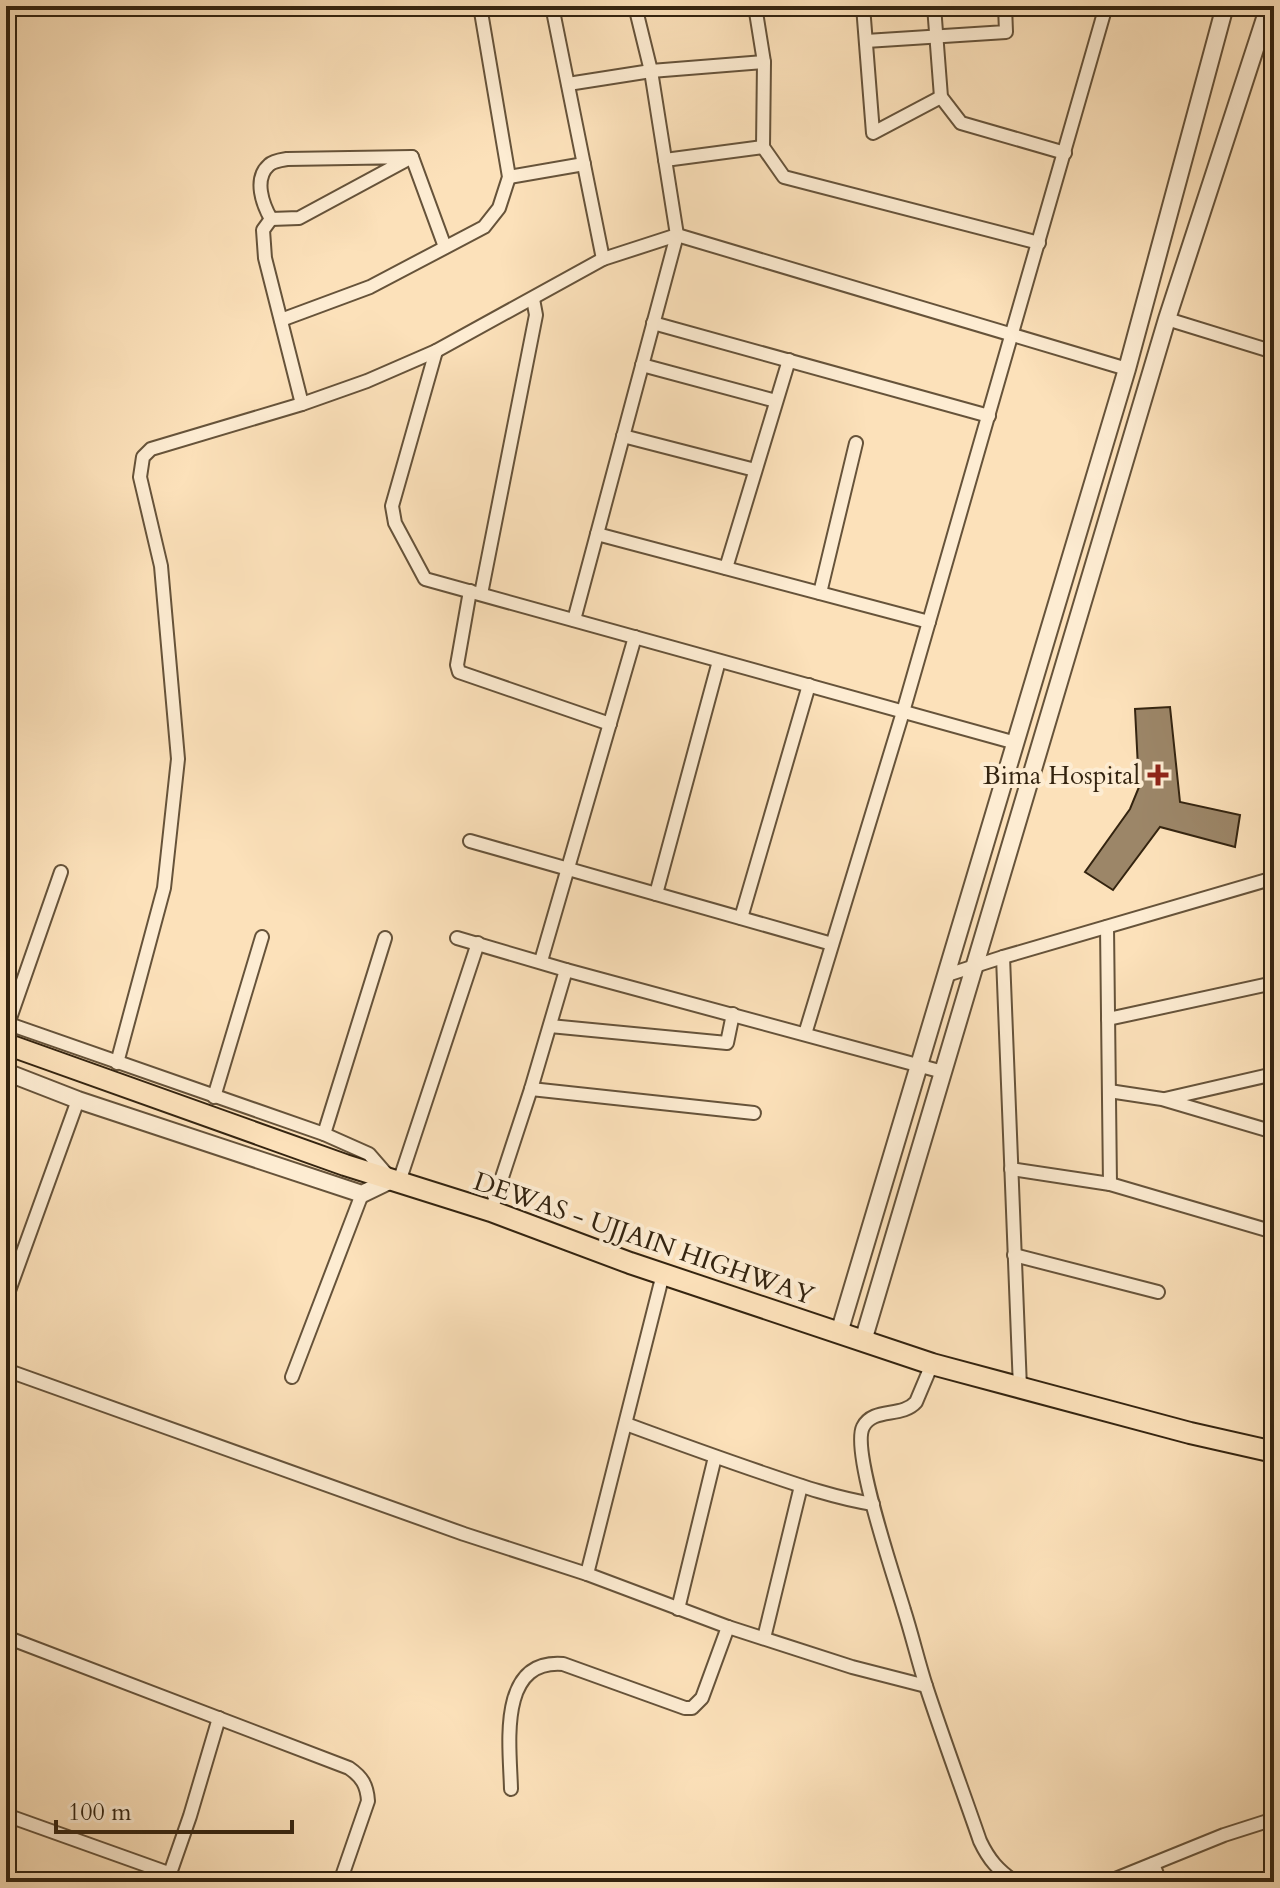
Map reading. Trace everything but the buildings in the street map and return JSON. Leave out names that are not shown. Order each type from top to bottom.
[{"type":"main road","name":"DEWAS - UJJAIN HIGHWAY","points":[[7,1031],[345,1165],[491,1211],[663,1274],[932,1364],[1190,1433],[1274,1452]]},
{"type":"street","points":[[281,320],[370,287],[484,227],[499,208],[509,177],[480,6]]},
{"type":"street","points":[[552,6],[603,259]]},
{"type":"street","points":[[574,620],[677,235],[651,71],[635,6]]},
{"type":"street","points":[[755,6],[764,62],[763,147],[784,177],[1039,243]]},
{"type":"street","points":[[863,6],[873,133],[941,97]]},
{"type":"street","points":[[934,6],[941,97],[961,123],[1065,153]]},
{"type":"street","points":[[866,41],[1006,32],[1005,6]]},
{"type":"street","points":[[805,1034],[903,712],[1106,6]]},
{"type":"street","points":[[839,1333],[1127,369],[1225,6]]},
{"type":"street","points":[[863,1341],[1167,319],[1269,6]]},
{"type":"street","points":[[568,84],[651,71],[764,62]]},
{"type":"street","points":[[665,160],[763,147]]},
{"type":"street","points":[[412,157],[445,247]]},
{"type":"street","points":[[271,219],[263,204],[261,189],[264,171],[270,163],[287,159],[412,157]]},
{"type":"street","points":[[271,219],[299,218],[412,157]]},
{"type":"street","points":[[509,177],[584,164]]},
{"type":"street","points":[[271,219],[263,230],[265,258],[302,404]]},
{"type":"street","points":[[117,1063],[164,888],[178,759],[161,566],[140,477],[143,457],[151,449],[302,404],[367,381],[436,351],[603,259],[677,235],[1150,375]]},
{"type":"street","points":[[533,299],[536,315],[476,593],[457,665],[459,672],[610,724]]},
{"type":"street","points":[[1167,319],[1273,348]]},
{"type":"street","points":[[653,323],[989,416]]},
{"type":"street","points":[[436,351],[392,506],[395,523],[425,579],[1039,749]]},
{"type":"street","points":[[726,568],[789,360]]},
{"type":"street","points":[[642,365],[776,401]]},
{"type":"street","points":[[623,436],[755,470]]},
{"type":"street","points":[[820,593],[856,443]]},
{"type":"street","points":[[597,534],[929,622]]},
{"type":"street","points":[[541,961],[635,637]]},
{"type":"street","points":[[656,894],[719,661]]},
{"type":"street","points":[[741,918],[809,685]]},
{"type":"street","points":[[470,841],[832,944]]},
{"type":"street","points":[[61,872],[7,1031],[117,1063],[324,1134],[369,1154],[395,1181]]},
{"type":"street","points":[[947,975],[1274,878]]},
{"type":"street","points":[[1107,927],[1110,1184]]},
{"type":"street","points":[[214,1097],[262,937]]},
{"type":"street","points":[[324,1134],[385,938]]},
{"type":"street","points":[[457,938],[943,1072]]},
{"type":"street","points":[[6,1072],[78,1100],[362,1194],[395,1181],[478,943]]},
{"type":"street","points":[[1003,957],[1020,1388]]},
{"type":"street","points":[[491,1211],[566,970]]},
{"type":"street","points":[[1108,1019],[1274,983]]},
{"type":"street","points":[[550,1026],[727,1043],[733,1014]]},
{"type":"street","points":[[1162,1099],[1274,1074]]},
{"type":"street","points":[[531,1089],[754,1113]]},
{"type":"street","points":[[1109,1091],[1162,1099],[1274,1132]]},
{"type":"street","points":[[6,1299],[78,1100]]},
{"type":"street","points":[[1011,1169],[1110,1184],[1274,1232]]},
{"type":"street","points":[[292,1377],[362,1194]]},
{"type":"street","points":[[1014,1255],[1158,1292]]},
{"type":"street","points":[[587,1574],[663,1274]]},
{"type":"street","points":[[932,1364],[912,1407],[874,1417],[862,1429],[860,1440],[873,1504],[926,1686],[984,1849],[996,1868],[1015,1882]]},
{"type":"street","points":[[6,1370],[464,1534],[587,1574],[728,1627],[852,1667],[926,1686]]},
{"type":"street","points":[[626,1424],[801,1486],[851,1501],[873,1504]]},
{"type":"street","points":[[678,1609],[715,1457]]},
{"type":"street","points":[[764,1638],[801,1486]]},
{"type":"street","points":[[511,1789],[512,1707],[518,1688],[528,1673],[548,1663],[563,1664],[692,1708],[702,1698],[728,1627]]},
{"type":"street","points":[[6,1637],[349,1768],[361,1777],[368,1801],[340,1882]]},
{"type":"street","points":[[6,1815],[169,1878],[219,1718]]},
{"type":"street","points":[[1108,1882],[1224,1835],[1274,1819]]},
{"type":"street","points":[[1153,1864],[1160,1882]]},
{"type":"lane","points":[[128,6],[186,12]]},
{"type":"place","name":"Bima Hospital","points":[[1158,775]]}]
